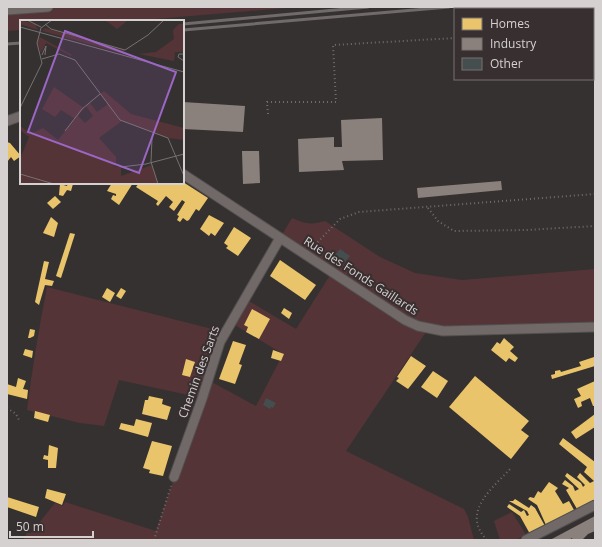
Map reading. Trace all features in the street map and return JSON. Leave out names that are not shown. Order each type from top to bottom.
[{"type":"street","points":[[7,10],[48,7]]},
{"type":"street","points":[[7,121],[20,116]]},
{"type":"street","name":"Rue des Fonds Gaillards","points":[[184,175],[405,320],[428,329],[443,331],[595,327]]},
{"type":"street","name":"Chemin des Sarts","points":[[174,477],[202,399],[220,342],[280,238]]},
{"type":"street","points":[[526,540],[595,505]]},
{"type":"path","points":[[268,114],[267,102],[336,102],[333,45],[454,38]]},
{"type":"path","points":[[307,256],[332,226],[347,215],[359,212],[428,208],[595,194]]},
{"type":"path","points":[[428,208],[438,221],[454,230],[526,230],[595,226]]},
{"type":"path","points":[[7,408],[12,410],[20,422]]},
{"type":"path","points":[[487,540],[477,526],[477,512],[481,502],[512,468]]},
{"type":"path","points":[[154,540],[174,477]]},
{"type":"shaded area","points":[[64,7],[298,7],[143,20],[20,20],[20,30],[7,31],[7,12]]},
{"type":"shaded area","points":[[292,218],[300,222],[308,223],[325,221],[380,257],[415,273],[462,280],[595,269],[595,327],[428,329],[346,451],[464,509],[468,517],[474,540],[23,540],[27,533],[31,533],[55,503],[63,506],[65,502],[156,531],[202,398],[119,380],[104,426],[80,423],[27,410],[47,287],[224,332],[208,380],[256,406],[283,354],[230,322],[244,298],[296,329],[332,272],[280,238]]},
{"type":"shaded area","points":[[512,512],[526,535],[516,540],[500,540],[494,521]]},
{"type":"building: Homes","points":[[7,142],[10,143],[20,157],[14,161],[11,157],[7,162]]},
{"type":"building: Homes","points":[[184,183],[208,198],[199,211],[196,209],[189,220],[187,221],[183,218],[180,222],[177,220],[179,216],[177,215],[185,202],[182,200],[174,211],[169,207],[173,202],[166,196],[158,206],[156,204],[158,201],[136,187],[138,184],[184,184]]},
{"type":"building: Homes","points":[[60,184],[67,186],[68,184],[73,184],[71,191],[67,190],[63,196],[59,195]]},
{"type":"building: Homes","points":[[111,184],[132,184],[119,205],[111,199],[113,195],[116,196],[116,194],[107,191]]},
{"type":"building: Homes","points":[[55,196],[61,202],[53,209],[47,203]]},
{"type":"building: Homes","points":[[209,215],[224,223],[215,236],[211,233],[209,236],[200,229]]},
{"type":"building: Homes","points":[[51,217],[58,223],[54,237],[43,233]]},
{"type":"building: Homes","points":[[234,227],[251,238],[238,256],[226,248],[228,246],[224,243]]},
{"type":"building: Homes","points":[[70,233],[75,234],[61,278],[56,276]]},
{"type":"building: Homes","points":[[280,260],[316,285],[305,300],[270,276]]},
{"type":"building: Homes","points":[[44,261],[49,262],[45,279],[54,281],[52,286],[45,285],[39,305],[35,302]]},
{"type":"building: Homes","points":[[107,288],[115,293],[110,302],[102,297]]},
{"type":"building: Homes","points":[[121,288],[126,291],[121,299],[116,296]]},
{"type":"building: Homes","points":[[284,308],[292,313],[289,319],[281,313]]},
{"type":"building: Homes","points":[[252,309],[270,319],[259,339],[246,332],[248,327],[244,325]]},
{"type":"building: Homes","points":[[30,329],[35,330],[34,336],[28,338]]},
{"type":"building: Homes","points":[[504,338],[514,347],[510,351],[518,358],[515,362],[509,358],[506,362],[491,350],[497,342],[500,344]]},
{"type":"building: Homes","points":[[233,341],[246,345],[239,364],[242,365],[235,384],[219,379]]},
{"type":"building: Homes","points":[[25,349],[33,351],[32,358],[23,355]]},
{"type":"building: Homes","points":[[273,350],[284,354],[281,361],[271,358]]},
{"type":"building: Homes","points":[[411,356],[426,366],[408,389],[396,381],[399,378],[397,377]]},
{"type":"building: Homes","points":[[594,357],[595,366],[552,379],[551,375],[555,374],[555,371],[560,370],[561,372],[581,366],[579,362]]},
{"type":"building: Homes","points":[[186,359],[195,362],[190,377],[182,375]]},
{"type":"building: Homes","points":[[433,371],[448,381],[437,398],[421,387]]},
{"type":"building: Homes","points":[[475,376],[529,421],[521,430],[529,436],[511,459],[449,407]]},
{"type":"building: Homes","points":[[18,378],[26,381],[23,389],[28,390],[27,399],[7,394],[7,384],[16,387]]},
{"type":"building: Homes","points":[[595,381],[595,406],[593,406],[590,398],[581,402],[582,406],[578,408],[574,399],[581,396],[577,389]]},
{"type":"building: Homes","points":[[149,396],[163,399],[162,404],[171,407],[167,420],[142,414],[145,400],[148,400]]},
{"type":"building: Homes","points":[[35,411],[50,415],[48,422],[34,418]]},
{"type":"building: Homes","points":[[595,414],[595,427],[576,439],[571,432]]},
{"type":"building: Homes","points":[[136,419],[152,423],[148,437],[119,429],[121,423],[134,426]]},
{"type":"building: Homes","points":[[563,438],[595,462],[595,500],[577,509],[566,490],[569,488],[562,484],[565,480],[573,486],[575,491],[579,489],[565,476],[567,473],[581,483],[583,487],[585,485],[577,477],[580,473],[590,483],[594,481],[584,472],[587,467],[559,444]]},
{"type":"building: Homes","points":[[152,441],[172,446],[163,476],[149,473],[150,470],[143,468]]},
{"type":"building: Homes","points":[[49,445],[58,448],[56,468],[48,468],[48,460],[43,459],[44,455],[48,456]]},
{"type":"building: Homes","points":[[549,482],[558,488],[555,491],[563,504],[569,501],[574,510],[546,525],[537,505],[528,499],[530,497],[534,498],[538,491],[541,493]]},
{"type":"building: Homes","points":[[47,489],[66,494],[62,505],[45,498]]},
{"type":"building: Homes","points":[[7,497],[39,507],[36,517],[7,507]]},
{"type":"building: Homes","points":[[515,499],[529,508],[531,505],[535,508],[545,526],[530,534],[520,516],[507,507],[509,504],[521,512],[524,510],[527,516],[529,515],[527,511],[509,501],[513,501]]},
{"type":"building: Industry","points":[[184,102],[245,106],[243,132],[184,129]]},
{"type":"building: Industry","points":[[382,118],[383,160],[342,161],[344,170],[299,172],[298,139],[334,137],[334,147],[342,147],[341,120]]},
{"type":"building: Industry","points":[[242,151],[259,151],[260,183],[243,184]]},
{"type":"building: Industry","points":[[501,181],[502,190],[418,198],[417,188]]},
{"type":"building: Industry","points":[[595,516],[595,531],[588,534],[582,540],[573,540],[572,538],[569,540],[550,540]]},
{"type":"building: Other","points":[[340,249],[350,256],[342,266],[333,258]]},
{"type":"building: Other","points":[[266,398],[276,403],[273,408],[271,407],[270,409],[263,405]]},
{"type":"railway","points":[[184,24],[368,7]]},
{"type":"railway","points":[[184,30],[449,7]]},
{"type":"railway","points":[[7,44],[20,43]]}]
